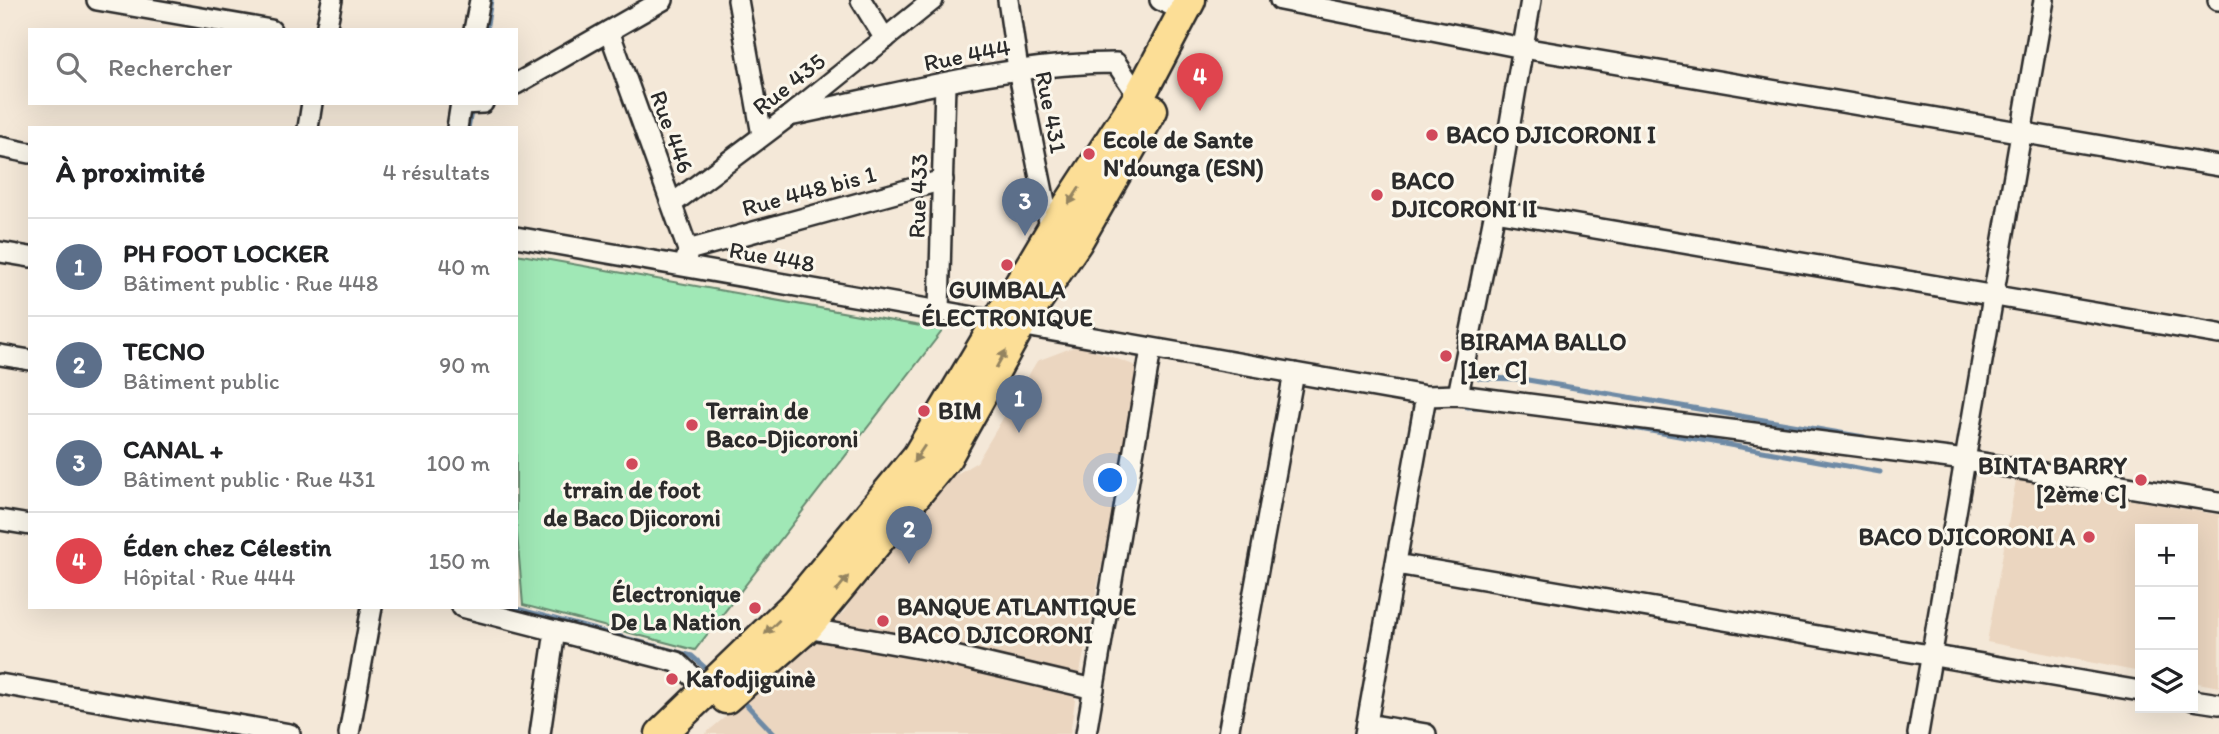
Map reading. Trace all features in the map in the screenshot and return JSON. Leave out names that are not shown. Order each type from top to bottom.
[{"type":"main road","points":[[661,734],[797,603],[918,456],[1009,323],[1076,243],[1130,151],[1212,0]]},
{"type":"main road","points":[[688,734],[806,628],[946,458],[1051,232],[1139,97],[1178,4]]},
{"type":"street","points":[[97,0],[259,28]]},
{"type":"street","points":[[326,28],[332,0]]},
{"type":"street","points":[[474,28],[480,0]]},
{"type":"street","points":[[518,83],[663,0]]},
{"type":"street","points":[[738,0],[762,135]]},
{"type":"street","points":[[861,0],[884,39]]},
{"type":"street","name":"Rue 435","points":[[672,204],[789,116],[933,0]]},
{"type":"street","name":"Rue 431","points":[[1008,0],[1018,69],[1051,232]]},
{"type":"street","points":[[1280,0],[1523,48],[2219,166]]},
{"type":"street","points":[[1458,395],[1495,211],[1531,0]]},
{"type":"street","points":[[1918,734],[2044,0]]},
{"type":"street","name":"Rue 446","points":[[609,31],[672,204],[687,258]]},
{"type":"street","name":"Rue 444","points":[[789,116],[1018,69],[1079,63],[1116,63],[1139,97]]},
{"type":"street","name":"Rue 433","points":[[939,311],[945,83]]},
{"type":"street","points":[[307,126],[312,105]]},
{"type":"street","points":[[458,126],[464,105]]},
{"type":"street","points":[[0,148],[28,153]]},
{"type":"street","name":"Rue 448 bis 1","points":[[687,258],[943,180]]},
{"type":"street","points":[[1495,211],[2219,334]]},
{"type":"street","name":"Rue 448","points":[[518,237],[687,258],[939,311],[1426,396],[1458,395],[1965,460],[2219,502]]},
{"type":"street","points":[[0,252],[28,257]]},
{"type":"street","points":[[1086,734],[1150,349]]},
{"type":"street","points":[[0,355],[28,360]]},
{"type":"street","points":[[1228,734],[1294,373]]},
{"type":"street","points":[[1426,396],[1366,729],[1426,734]]},
{"type":"street","points":[[0,520],[28,525]]},
{"type":"street","points":[[1396,564],[2135,690]]},
{"type":"street","points":[[349,734],[372,609]]},
{"type":"street","points":[[471,609],[677,662],[707,690]]},
{"type":"street","points":[[806,628],[929,650],[1094,689]]},
{"type":"street","points":[[540,734],[555,631]]},
{"type":"street","points":[[0,684],[290,734]]},
{"type":"street","points":[[2198,701],[2219,704]]},
{"type":"shaded area","points":[[1079,345],[1142,368],[1077,687],[1070,734],[705,734],[751,695],[798,647],[844,612],[862,583],[945,481],[977,462],[1037,361]]},
{"type":"shaded area","points":[[2016,480],[2219,515],[2219,687],[2198,683],[2198,524],[2135,524],[2135,671],[1987,642]]},
{"type":"green space","name":"Terrain de Baco-Djicoroni","points":[[518,254],[943,330],[695,650],[523,605],[518,545]]},
{"type":"waterway","points":[[486,28],[491,0]]},
{"type":"waterway","points":[[468,126],[472,107]]},
{"type":"waterway","points":[[1479,378],[1522,379],[1864,437]]},
{"type":"waterway","points":[[1467,407],[1482,407]]},
{"type":"waterway","points":[[1623,426],[1880,472]]},
{"type":"waterway","points":[[517,609],[692,656],[711,673]]},
{"type":"waterway","points":[[744,702],[774,734]]},
{"type":"place","name":"Éden chez Célestin","points":[[1200,111]]},
{"type":"place","name":"BACO DJICORONI I","points":[[1432,135]]},
{"type":"place","name":"Ecole de Sante N'dounga (ESN)","points":[[1089,154]]},
{"type":"place","name":"BACO DJICORONI II","points":[[1377,195]]},
{"type":"place","name":"CANAL +","points":[[1025,236]]},
{"type":"place","name":"GUIMBALA ÉLECTRONIQUE","points":[[1007,265]]},
{"type":"place","name":"BIRAMA BALLO [1er C]","points":[[1446,356]]},
{"type":"place","name":"BIM","points":[[924,411]]},
{"type":"place","name":"Terrain de Baco-Djicoroni","points":[[692,425]]},
{"type":"place","name":"PH FOOT LOCKER","points":[[1019,433]]},
{"type":"place","name":"trrain de foot de Baco Djicoroni","points":[[632,464]]},
{"type":"place","name":"BINTA BARRY [2ème C]","points":[[2141,480]]},
{"type":"place","name":"BACO DJICORONI A","points":[[2089,537]]},
{"type":"place","name":"TECNO","points":[[909,564]]},
{"type":"place","name":"Électronique De La Nation","points":[[755,608]]},
{"type":"place","name":"BANQUE ATLANTIQUE BACO DJICORONI","points":[[883,621]]},
{"type":"place","name":"Kafodjiguinè","points":[[672,679]]}]
